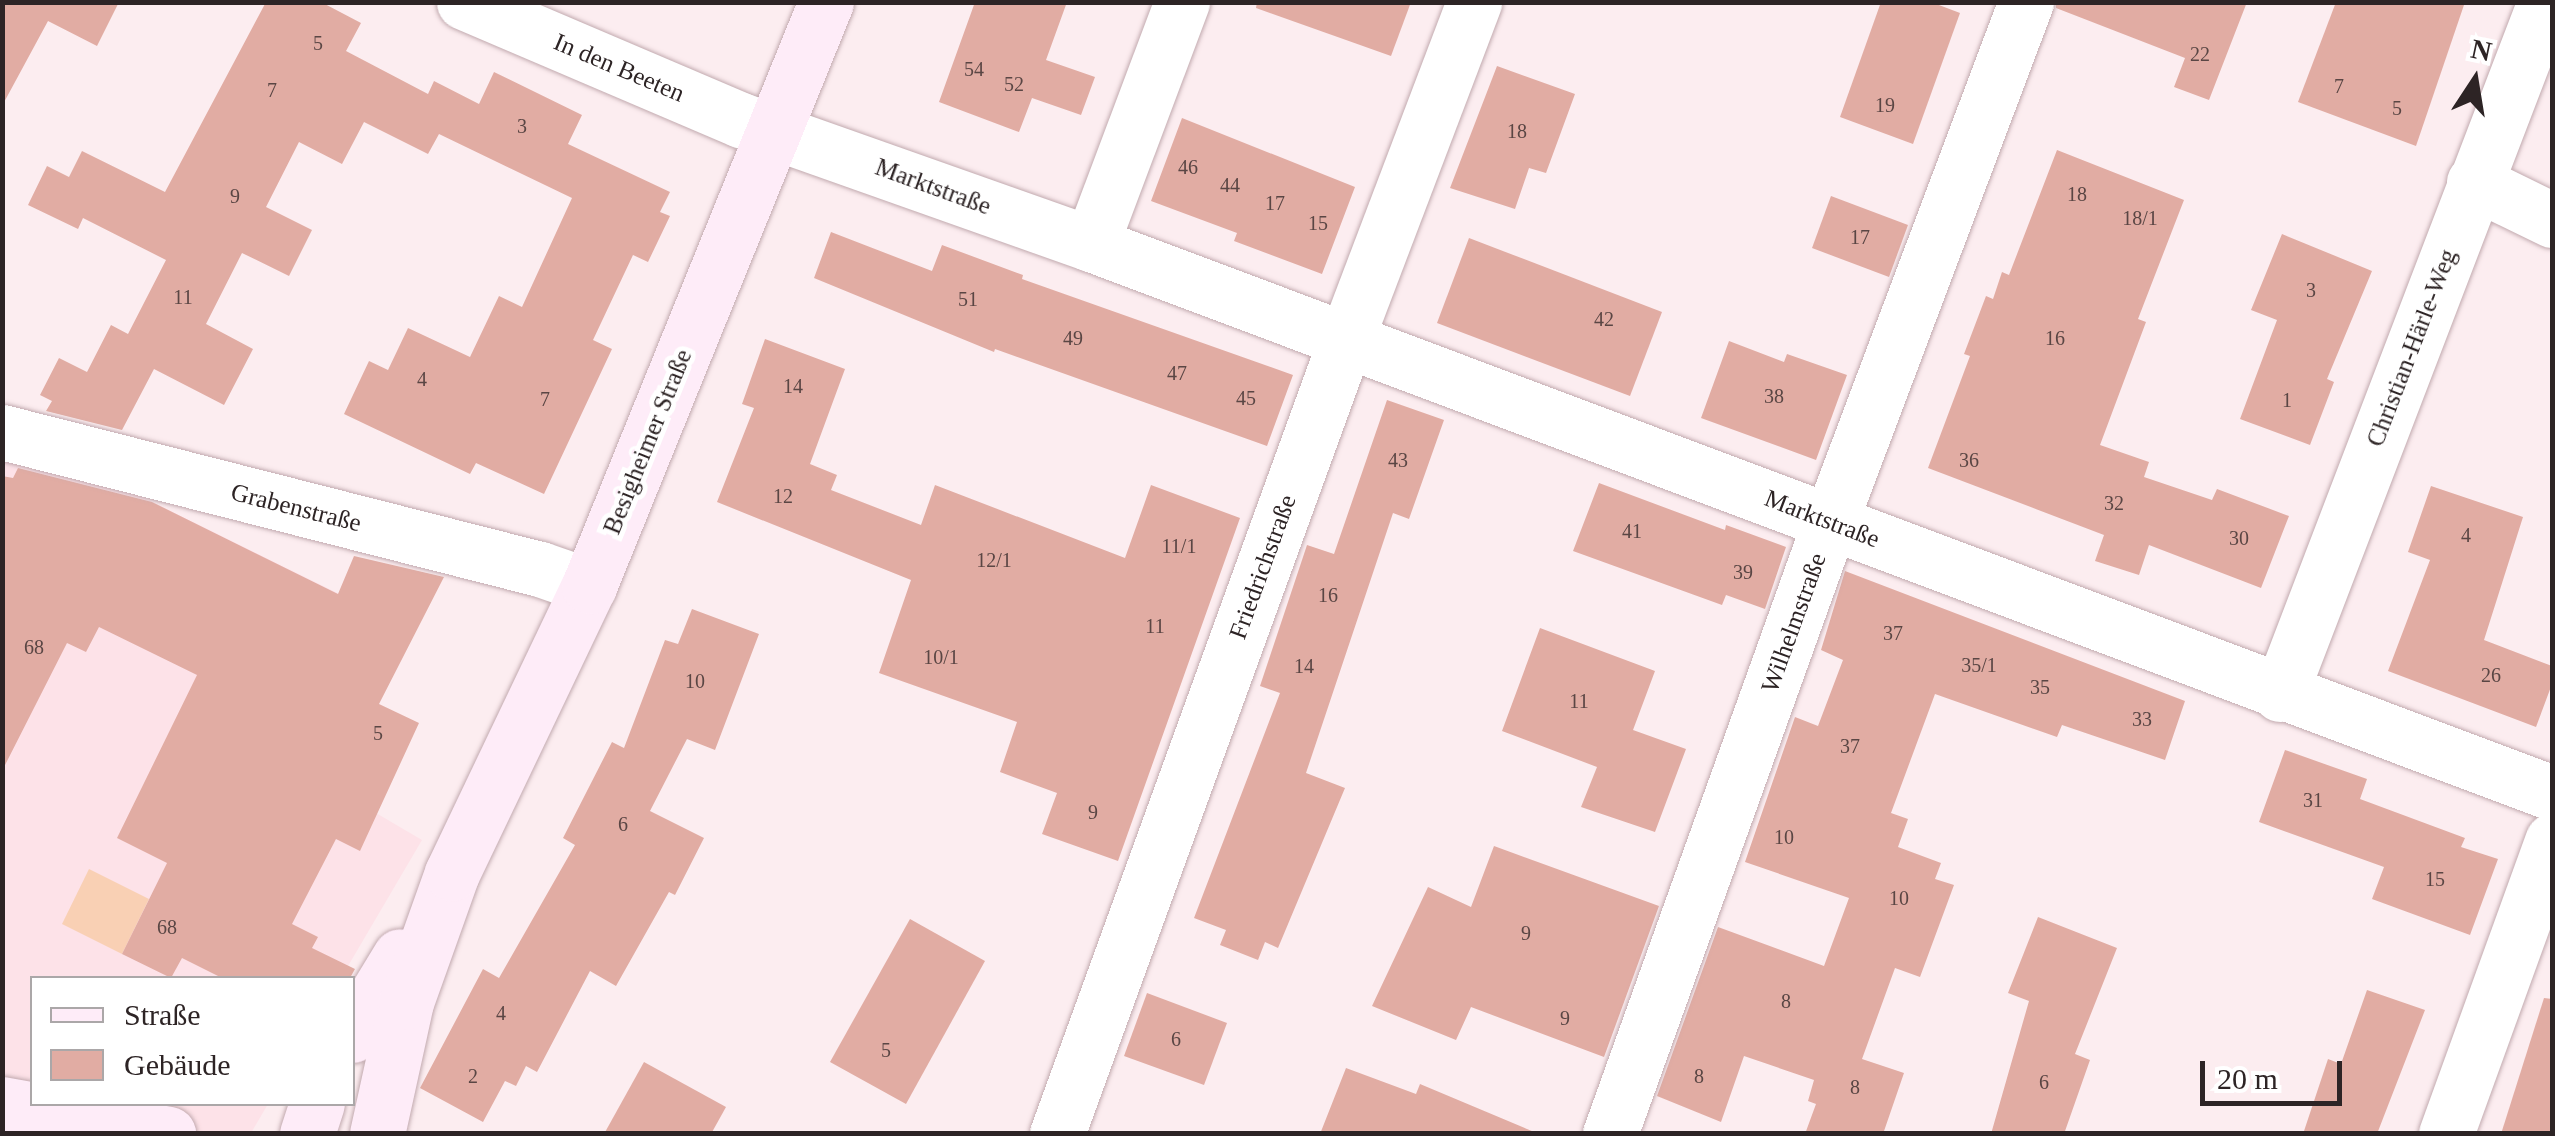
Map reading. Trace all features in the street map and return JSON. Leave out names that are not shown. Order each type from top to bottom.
[{"type":"main road","name":"Besigheimer Straße","points":[[355,1030],[452,873],[590,586],[826,2]]},
{"type":"main road","name":"Besigheimer Straße","points":[[377,1134],[406,1002],[452,873]]},
{"type":"main road","points":[[2,1104],[168,1134]]},
{"type":"main road","points":[[308,1134],[316,1106]]},
{"type":"street","name":"In den Beeten","points":[[464,2],[741,120],[776,129]]},
{"type":"street","points":[[1091,244],[1182,2]]},
{"type":"street","name":"Friedrichstraße","points":[[1058,1134],[1345,342],[1474,2]]},
{"type":"street","name":"Wilhelmstraße","points":[[1610,1134],[1830,522],[2026,2]]},
{"type":"street","name":"Christian-Härle-Weg","points":[[2280,694],[2545,2]]},
{"type":"street","name":"Marktstraße","points":[[776,129],[2552,793]]},
{"type":"street","points":[[2474,182],[2552,220]]},
{"type":"street","name":"Grabenstraße","points":[[2,432],[522,565],[590,586]]},
{"type":"street","points":[[2446,1134],[2552,841]]},
{"type":"shaded area","points":[[51,452],[370,609],[296,766],[422,840],[342,976],[30,976],[30,1106],[267,1106],[251,1133],[3,1134],[3,456]]},
{"type":"shaded area","points":[[89,869],[149,899],[122,954],[62,924]]},
{"type":"building","points":[[2,2],[119,2],[97,46],[48,21],[2,106]]},
{"type":"building","points":[[266,2],[321,2],[361,23],[346,51],[428,94],[434,81],[479,104],[494,72],[582,115],[568,144],[670,192],[660,212],[670,216],[648,262],[633,255],[593,340],[612,349],[544,494],[476,463],[470,474],[344,414],[369,361],[388,370],[408,328],[470,357],[499,296],[522,307],[572,198],[439,134],[428,154],[364,122],[342,164],[299,142],[266,207],[312,230],[289,276],[242,253],[206,324],[253,349],[224,405],[154,369],[122,430],[46,411],[52,401],[40,395],[59,358],[87,372],[111,325],[128,334],[166,260],[83,218],[78,229],[28,205],[47,166],[69,177],[82,151],[165,192]]},
{"type":"building","points":[[975,2],[1067,2],[1046,60],[1095,77],[1081,115],[1032,98],[1019,132],[939,102]]},
{"type":"building","points":[[1257,2],[1411,2],[1391,56],[1256,8]]},
{"type":"building","points":[[1881,2],[1931,2],[1960,13],[1913,144],[1840,117]]},
{"type":"building","points":[[2056,2],[2247,2],[2209,100],[2174,87],[2185,58],[2056,8]]},
{"type":"building","points":[[2336,2],[2465,2],[2416,146],[2298,102]]},
{"type":"building","points":[[1497,66],[1575,94],[1546,173],[1529,168],[1515,209],[1450,188]]},
{"type":"building","points":[[1182,118],[1355,187],[1322,274],[1234,241],[1237,233],[1151,201]]},
{"type":"building","points":[[2057,150],[2184,200],[2138,319],[2146,322],[2100,445],[2149,462],[2144,477],[2212,500],[2217,489],[2289,516],[2261,588],[2149,545],[2139,575],[2095,561],[2104,535],[1928,468],[1970,356],[1964,354],[1986,296],[1993,299],[2002,272],[2009,275]]},
{"type":"building","points":[[1831,196],[1908,225],[1889,277],[1812,248]]},
{"type":"building","points":[[831,232],[932,271],[942,245],[1023,275],[1022,279],[1293,375],[1267,446],[995,349],[994,352],[814,278]]},
{"type":"building","points":[[2282,234],[2372,271],[2327,379],[2334,382],[2310,445],[2240,419],[2277,320],[2251,310]]},
{"type":"building","points":[[1469,238],[1662,312],[1630,396],[1437,323]]},
{"type":"building","points":[[765,339],[845,369],[810,464],[837,475],[831,490],[921,525],[935,485],[1125,558],[1151,485],[1240,518],[1118,861],[1042,834],[1057,793],[1000,772],[1017,722],[879,673],[911,580],[717,502],[754,408],[742,404]]},
{"type":"building","points":[[1729,341],[1784,362],[1787,354],[1847,375],[1816,460],[1701,418]]},
{"type":"building","points":[[1387,400],[1444,420],[1409,519],[1393,513],[1306,773],[1345,788],[1278,948],[1265,942],[1258,960],[1220,945],[1226,930],[1194,918],[1280,693],[1260,686],[1307,545],[1334,554]]},
{"type":"building","points":[[18,468],[152,502],[338,594],[354,556],[444,577],[379,704],[419,723],[360,851],[336,839],[292,924],[318,937],[312,948],[355,969],[351,976],[218,976],[182,958],[172,976],[167,976],[122,954],[167,863],[117,838],[197,675],[99,627],[86,652],[67,643],[2,771],[2,476],[13,478]]},
{"type":"building","points":[[1599,483],[1725,530],[1726,525],[1786,547],[1765,609],[1726,595],[1722,605],[1573,551]]},
{"type":"building","points":[[2431,486],[2523,517],[2484,640],[2552,666],[2552,684],[2536,727],[2388,671],[2430,560],[2408,552]]},
{"type":"building","points":[[1845,571],[2185,701],[2165,760],[2062,725],[2057,737],[1935,694],[1891,813],[1908,819],[1898,847],[1941,863],[1935,879],[1954,885],[1920,977],[1895,968],[1862,1059],[1904,1073],[1883,1134],[1805,1134],[1816,1104],[1808,1101],[1814,1080],[1744,1056],[1721,1122],[1657,1096],[1718,927],[1824,966],[1849,898],[1745,862],[1795,717],[1818,726],[1843,660],[1821,650]]},
{"type":"building","points":[[692,609],[759,634],[715,750],[687,739],[650,811],[704,838],[675,895],[669,892],[616,986],[590,971],[537,1072],[526,1066],[516,1086],[505,1081],[483,1122],[420,1088],[483,969],[499,978],[575,845],[563,838],[612,742],[624,748],[665,640],[678,644]]},
{"type":"building","points":[[1540,628],[1655,671],[1633,730],[1686,749],[1655,832],[1581,807],[1597,767],[1502,731]]},
{"type":"building","points":[[2285,750],[2367,779],[2360,799],[2465,838],[2461,847],[2498,859],[2470,935],[2372,899],[2384,867],[2259,822]]},
{"type":"building","points":[[1494,846],[1659,906],[1604,1057],[1471,1007],[1456,1040],[1372,1006],[1428,887],[1471,907]]},
{"type":"building","points":[[2038,917],[2117,948],[2075,1054],[2090,1060],[2064,1134],[1991,1134],[2029,1001],[2008,993]]},
{"type":"building","points":[[910,919],[985,961],[906,1104],[830,1062]]},
{"type":"building","points":[[2367,990],[2425,1010],[2377,1134],[2303,1134],[2328,1059],[2341,1064]]},
{"type":"building","points":[[1147,993],[1227,1023],[1204,1085],[1124,1056]]},
{"type":"building","points":[[2544,998],[2552,999],[2552,1134],[2501,1134]]},
{"type":"building","points":[[644,1062],[726,1107],[711,1134],[604,1134]]},
{"type":"building","points":[[1346,1068],[1416,1094],[1420,1084],[1539,1134],[1320,1134]]}]
